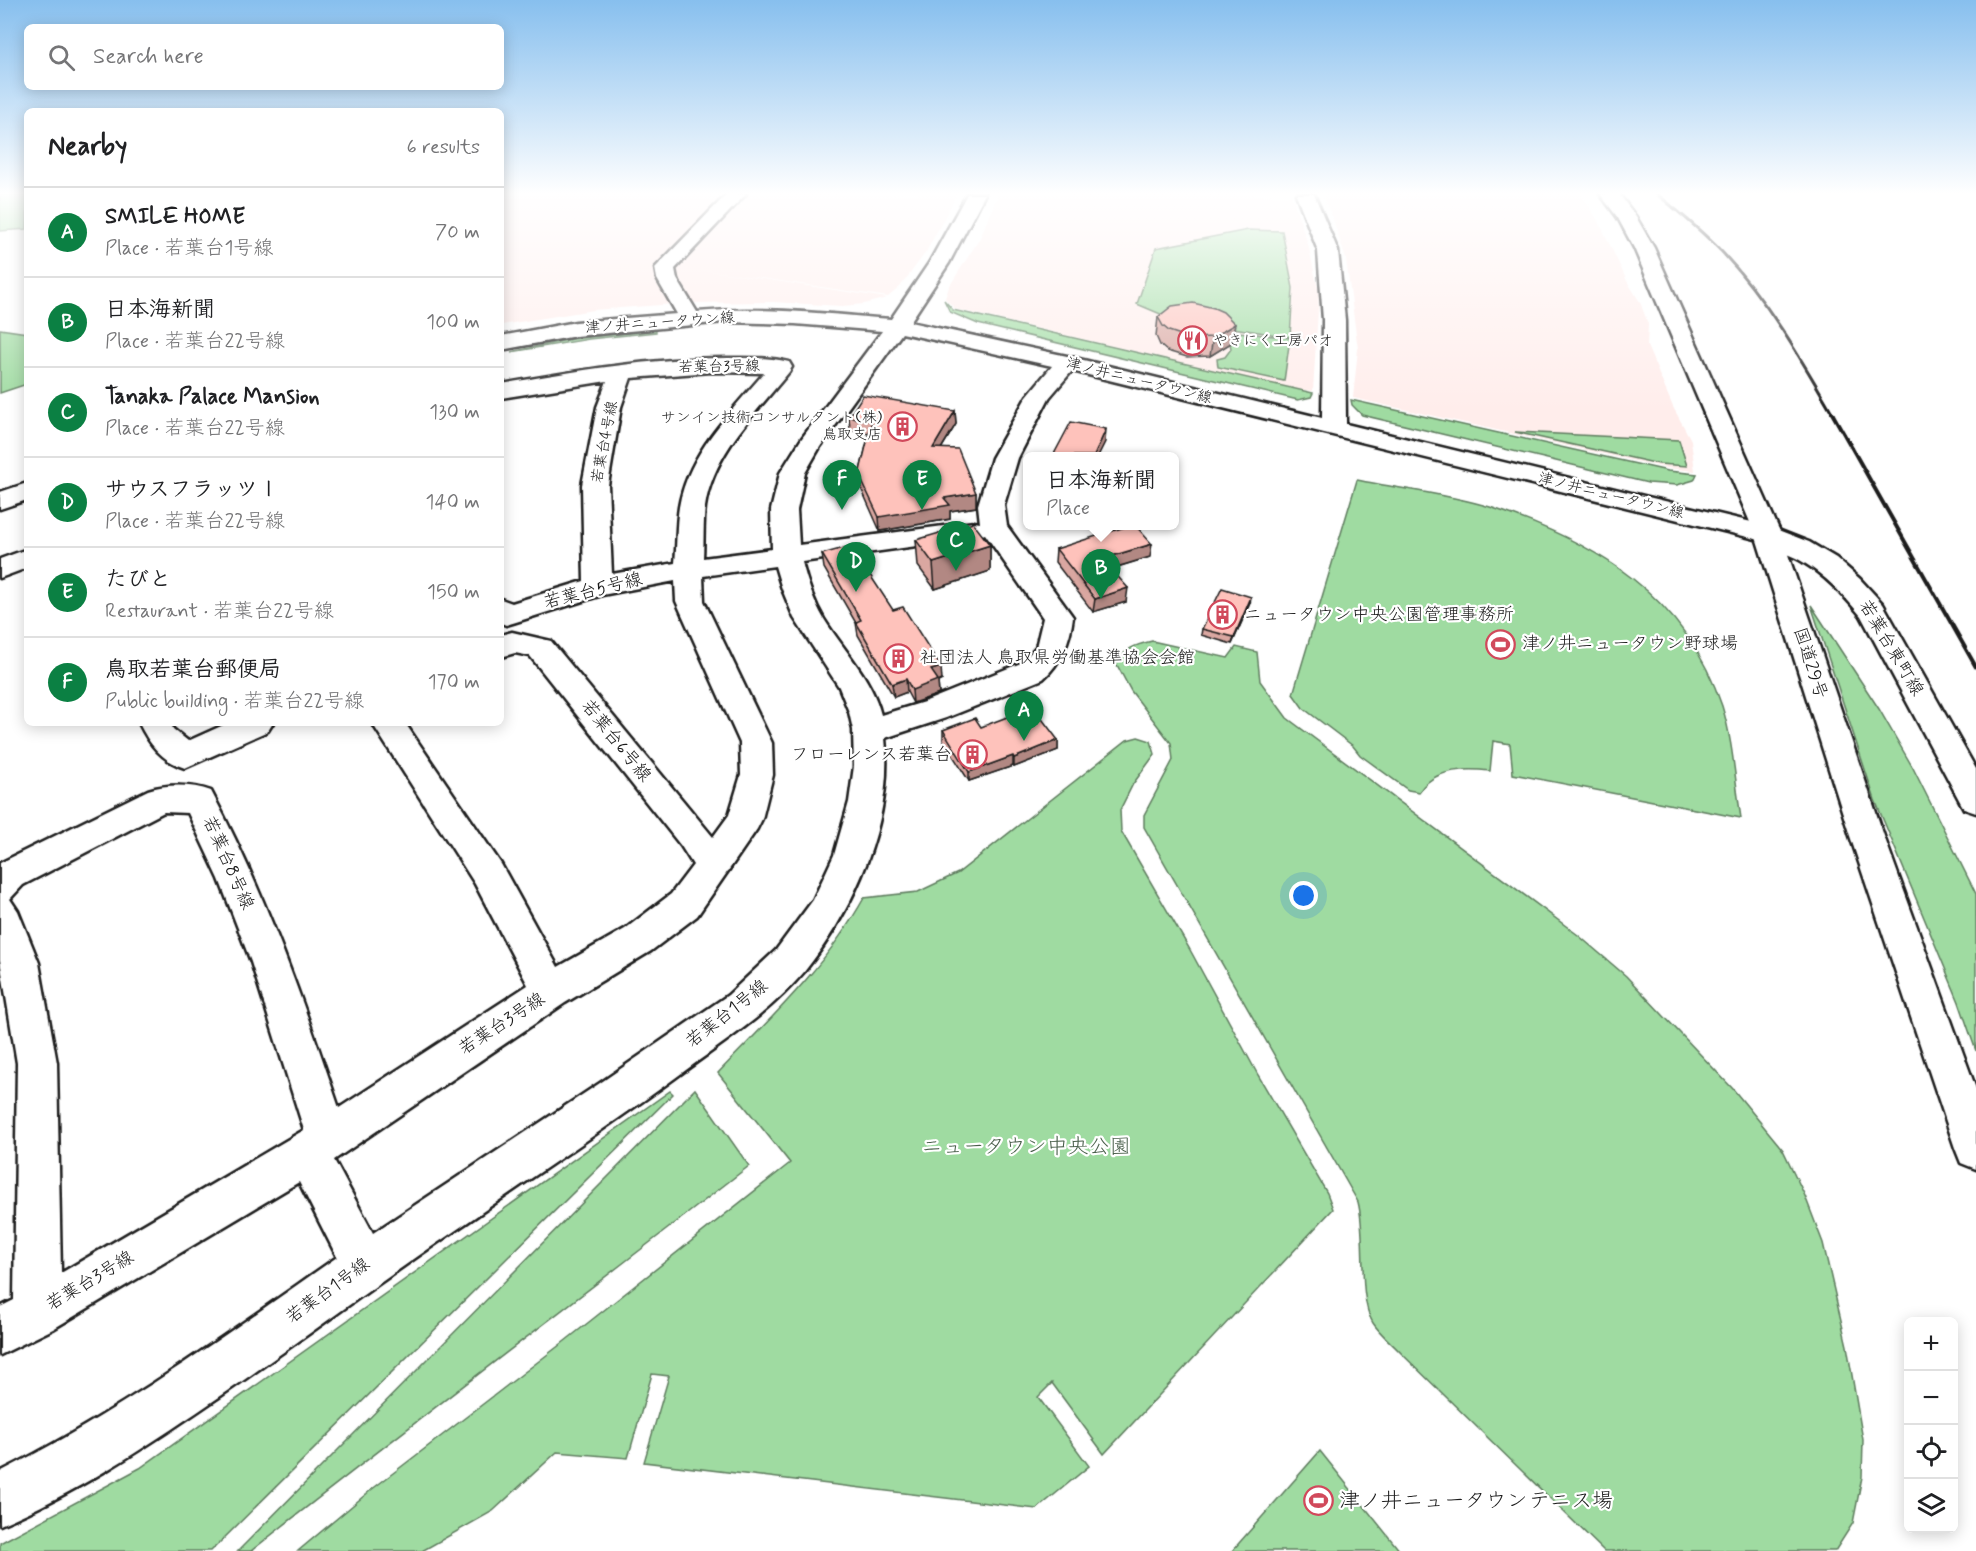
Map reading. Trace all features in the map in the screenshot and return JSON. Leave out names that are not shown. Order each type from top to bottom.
[{"type":"main road","points":[[667,266],[667,279],[691,319]]},
{"type":"main road","name":"若葉台1号線","points":[[0,1499],[43,1479],[149,1414],[277,1329],[365,1264],[644,1077],[756,996],[779,974],[831,903],[850,861],[863,816],[871,768],[869,732],[864,706],[843,666],[809,618],[794,584],[782,526],[786,488],[804,452],[898,326],[938,266]]},
{"type":"main road","points":[[1329,266],[1334,320],[1334,429]]},
{"type":"main road","name":"国道29号","points":[[1652,266],[1768,534],[1867,836],[1976,1148]]},
{"type":"main road","name":"津ノ井ニュータウン線","points":[[504,342],[576,329],[726,316],[795,318],[898,326],[1067,363],[1768,534]]},
{"type":"main road","points":[[869,732],[935,710],[1032,671],[1042,664],[1058,632],[1058,617],[994,527],[991,505],[1005,458],[1040,396],[1067,363]]},
{"type":"main road","name":"若葉台3号線","points":[[0,1332],[318,1146],[551,992],[638,940],[684,905],[745,819],[756,775],[756,743],[690,601],[692,507],[704,467],[726,434],[781,367],[683,367],[622,372],[504,391]]},
{"type":"main road","name":"若葉台4号線","points":[[598,586],[595,485],[609,407],[622,372]]},
{"type":"main road","points":[[0,501],[24,492]]},
{"type":"main road","points":[[689,569],[994,527]]},
{"type":"main road","name":"若葉台東町線","points":[[1768,534],[1795,544],[1825,562],[1851,584],[1873,611],[1976,800]]},
{"type":"main road","points":[[0,569],[24,559]]},
{"type":"main road","name":"若葉台5号線","points":[[504,613],[506,615],[598,586],[689,569]]},
{"type":"main road","name":"若葉台6号線","points":[[504,646],[512,642],[540,648],[693,836],[712,867]]},
{"type":"main road","points":[[156,726],[161,736],[185,756],[250,726]]},
{"type":"main road","points":[[390,726],[489,873],[551,992]]},
{"type":"main road","name":"若葉台8号線","points":[[0,888],[10,875],[159,799],[199,800],[237,879],[270,962],[318,1146]]},
{"type":"main road","points":[[0,911],[20,963],[37,1063],[39,1230],[36,1313]]},
{"type":"main road","points":[[318,1146],[365,1264]]},
{"type":"shaded area","points":[[504,266],[661,266],[674,304],[593,310],[504,325]]},
{"type":"shaded area","points":[[672,266],[915,266],[900,287],[888,297],[692,268],[887,298],[864,304],[842,306],[773,302],[688,303],[674,280]]},
{"type":"shaded area","points":[[962,266],[1313,266],[1319,293],[1313,391],[1296,389],[955,309],[945,298]]},
{"type":"shaded area","points":[[1347,266],[1620,266],[1640,302],[1648,324],[1647,346],[1673,407],[1691,440],[1695,471],[1666,468],[1353,398],[1358,349]]},
{"type":"green space","points":[[1150,266],[1289,266],[1293,288],[1290,337],[1170,318],[1137,304]]},
{"type":"green space","points":[[944,300],[953,310],[1313,393],[1311,397],[1298,400],[978,324],[950,312]]},
{"type":"green space","points":[[0,329],[24,333],[24,385],[0,393]]},
{"type":"green space","points":[[656,330],[656,332],[589,339],[511,352],[572,339]]},
{"type":"green space","points":[[1222,330],[1290,338],[1284,381],[1218,367],[1217,359],[1225,357],[1231,349],[1229,336]]},
{"type":"green space","points":[[1351,400],[1668,471],[1697,474],[1694,480],[1677,485],[1648,483],[1362,415],[1352,405]]},
{"type":"green space","points":[[1515,432],[1679,440],[1687,466],[1659,464]]},
{"type":"green space","name":"津ノ井ニュータウン野球場","points":[[1357,480],[1441,495],[1490,507],[1566,537],[1600,556],[1632,578],[1660,603],[1685,633],[1706,667],[1726,719],[1741,818],[1513,774],[1510,744],[1493,741],[1490,771],[1451,771],[1433,778],[1419,792],[1408,790],[1360,755],[1353,746],[1303,708],[1293,694]]},
{"type":"green space","points":[[1811,605],[1879,709],[1913,768],[1976,894],[1976,1051],[1959,1002],[1875,800]]},
{"type":"green space","points":[[1152,641],[1228,658],[1236,647],[1257,652],[1260,681],[1287,718],[1578,935],[1626,976],[1733,1089],[1783,1150],[1805,1196],[1823,1243],[1847,1346],[1863,1440],[1862,1477],[1853,1523],[1835,1551],[1604,1551],[1376,1327],[1368,1312],[1365,1298],[1361,1216],[1358,1202],[1144,827],[1144,815],[1173,760],[1171,743],[1131,691],[1116,663],[1131,648]]},
{"type":"green space","name":"ニュータウン中央公園","points":[[1138,737],[1151,741],[1155,754],[1133,784],[1120,810],[1121,831],[1327,1193],[1333,1209],[1104,1454],[1052,1383],[1038,1397],[1089,1466],[1037,1509],[644,1462],[669,1376],[652,1374],[628,1458],[557,1452],[493,1511],[422,1551],[298,1551],[371,1490],[565,1341],[790,1163],[718,1073],[816,968],[864,898],[918,892],[958,873],[1127,740]]},
{"type":"green space","points":[[695,1089],[749,1166],[251,1551],[238,1551]]},
{"type":"green space","points":[[670,1091],[673,1094],[211,1551],[0,1551],[0,1543],[140,1468]]},
{"type":"green space","name":"津ノ井ニュータウンテニス場","points":[[1320,1451],[1400,1551],[1232,1551]]},
{"type":"building","points":[[1193,303],[1223,312],[1235,324],[1213,337],[1190,338],[1169,331],[1163,326],[1158,317],[1172,306]]},
{"type":"building","points":[[863,395],[955,411],[933,448],[958,449],[976,493],[944,498],[950,505],[879,517],[859,475],[872,421],[849,417]]},
{"type":"building","points":[[1071,422],[1106,429],[1096,452],[1055,452]]},
{"type":"building","points":[[973,523],[990,545],[933,563],[916,540]]},
{"type":"building","points":[[1115,530],[1139,530],[1152,544],[1102,559],[1128,588],[1095,599],[1056,549]]},
{"type":"building","points":[[851,546],[893,610],[903,607],[941,667],[931,670],[938,680],[912,690],[906,679],[892,684],[856,622],[861,620],[822,554]]},
{"type":"building","name":"ニュータウン中央公園管理事務所","points":[[1222,588],[1251,597],[1234,637],[1202,629]]},
{"type":"building","points":[[1033,707],[1058,740],[1014,758],[1013,756],[969,772],[943,730],[975,718],[981,727]]},
{"type":"railway","points":[[1735,266],[1768,309],[1833,414]]},
{"type":"railway","points":[[1832,413],[1976,667]]},
{"type":"place","name":"やきにく工房パオ","points":[[1192,341]]},
{"type":"place","name":"サンイン技術コンサルタント(株) 鳥取支店","points":[[903,427]]},
{"type":"place","name":"鳥取若葉台郵便局","points":[[842,510]]},
{"type":"place","name":"たびと","points":[[922,510]]},
{"type":"place","name":"Tanaka Palace Mansion","points":[[956,571]]},
{"type":"place","name":"サウスフラッツＩ","points":[[856,592]]},
{"type":"place","name":"日本海新聞","points":[[1101,599]]},
{"type":"place","name":"ニュータウン中央公園管理事務所","points":[[1223,615]]},
{"type":"place","name":"津ノ井ニュータウン野球場","points":[[1501,644]]},
{"type":"place","name":"社団法人 鳥取県労働基準協会会館","points":[[899,658]]},
{"type":"place","name":"SMILE HOME","points":[[1024,741]]},
{"type":"place","name":"フローレンス若葉台","points":[[973,755]]},
{"type":"place","name":"津ノ井ニュータウンテニス場","points":[[1318,1501]]}]
